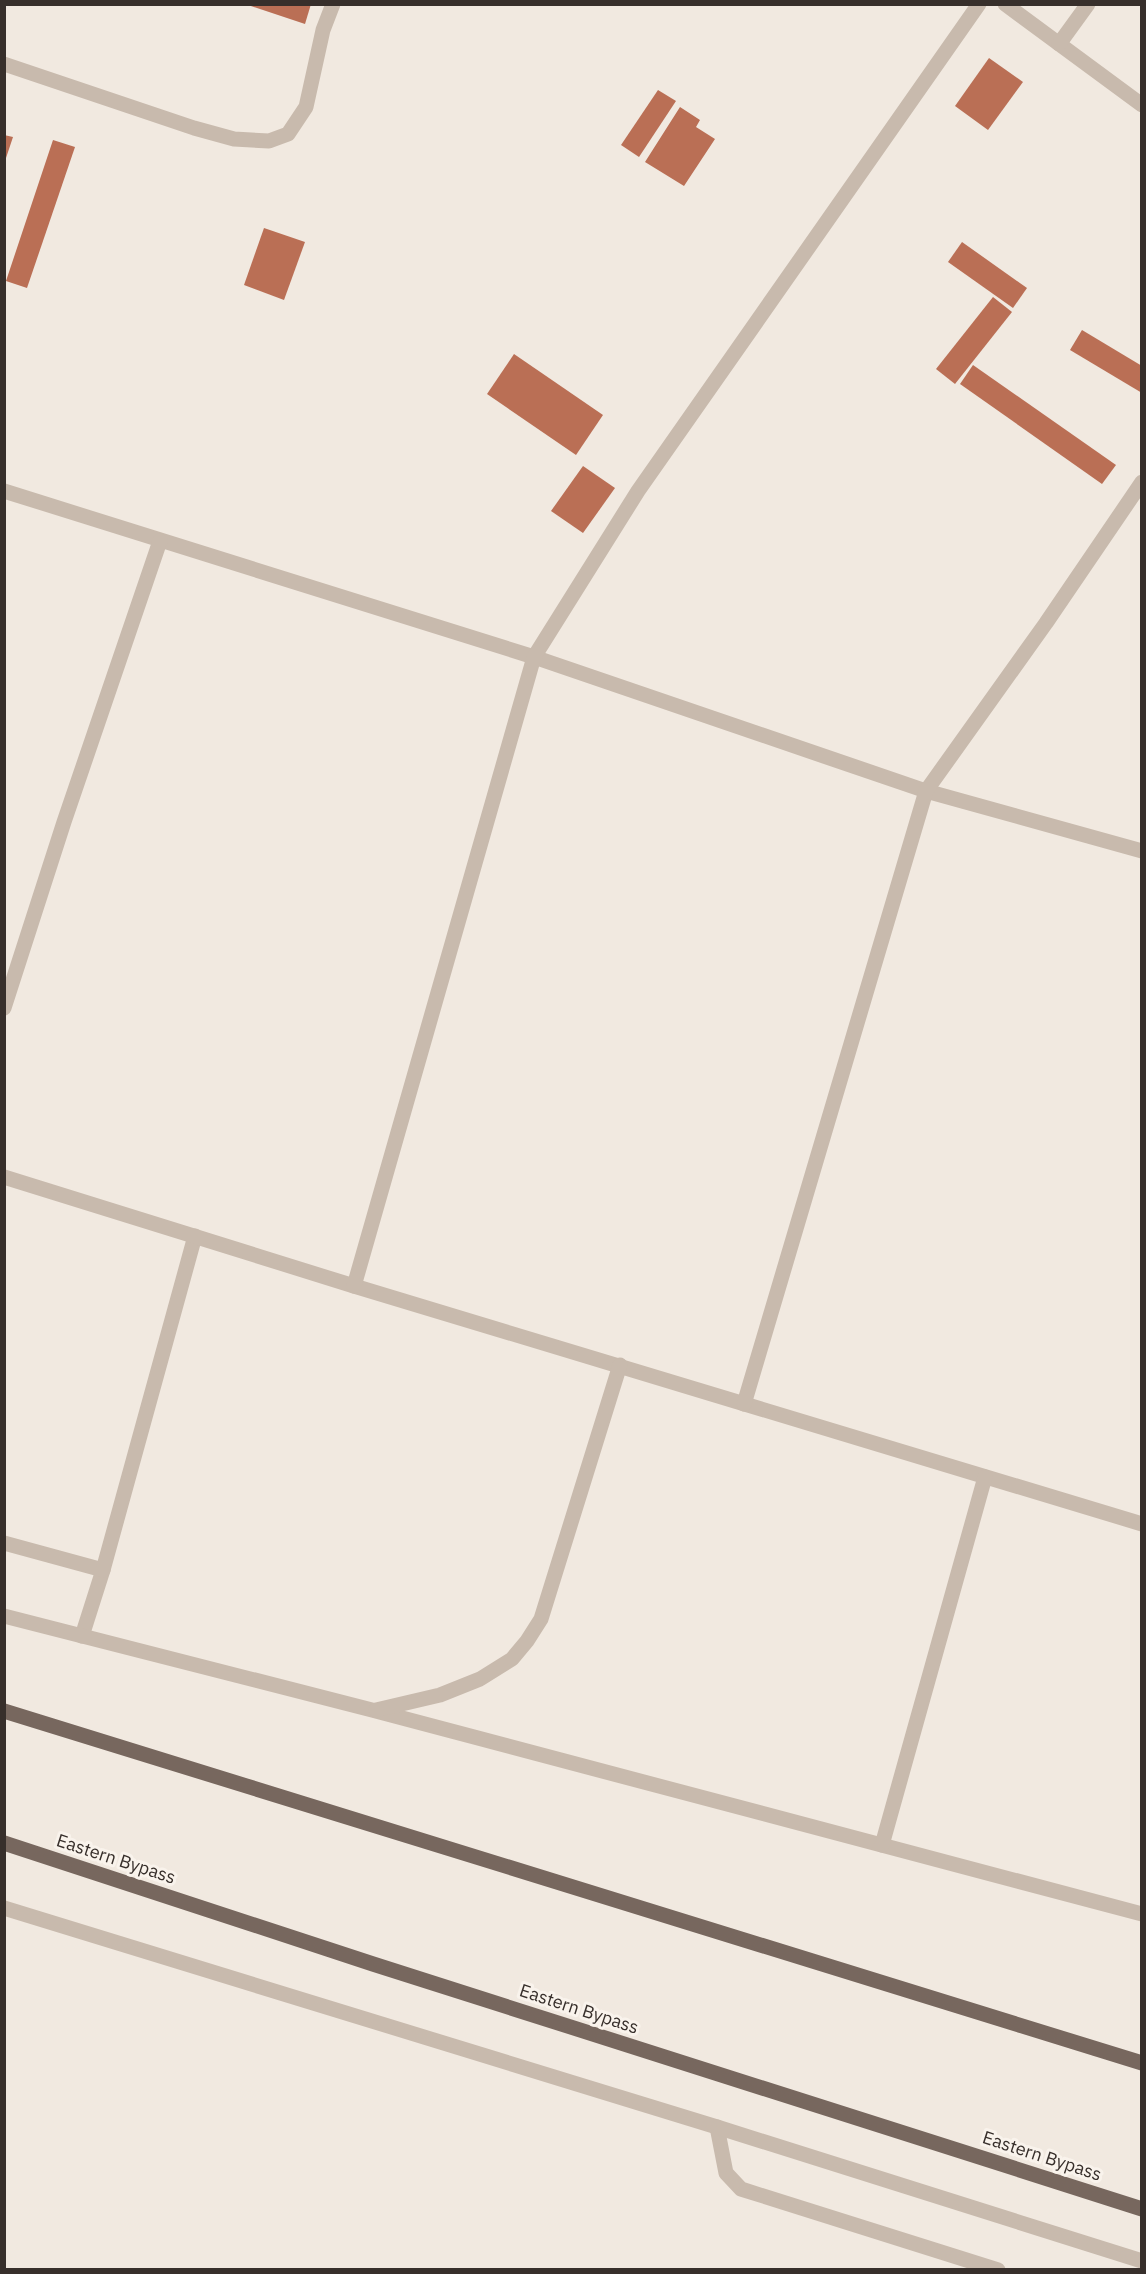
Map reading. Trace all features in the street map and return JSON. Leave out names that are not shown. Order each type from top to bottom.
[{"type":"main road","points":[[4,1711],[1142,2063]]},
{"type":"main road","name":"Eastern Bypass","points":[[4,1843],[373,1964],[1142,2209]]},
{"type":"street","points":[[4,64],[194,128],[234,139],[269,141],[288,134],[306,107],[323,30],[333,4]]},
{"type":"street","points":[[354,1286],[534,657],[638,491],[979,4]]},
{"type":"street","points":[[1005,4],[1142,105]]},
{"type":"street","points":[[1059,44],[1088,4]]},
{"type":"street","points":[[744,1404],[926,791],[1046,623],[1142,482]]},
{"type":"street","points":[[4,491],[534,657],[926,791],[1142,851]]},
{"type":"street","points":[[4,1008],[64,822],[160,541]]},
{"type":"street","points":[[4,1177],[354,1286],[1142,1524]]},
{"type":"street","points":[[82,1636],[103,1570],[195,1236]]},
{"type":"street","points":[[372,1710],[440,1695],[480,1679],[512,1659],[527,1641],[541,1619],[620,1365]]},
{"type":"street","points":[[882,1845],[985,1477]]},
{"type":"street","points":[[4,1543],[103,1570]]},
{"type":"street","points":[[4,1616],[372,1710],[1142,1914]]},
{"type":"street","points":[[4,1908],[717,2127],[1142,2261]]},
{"type":"street","points":[[717,2127],[726,2173],[741,2190],[998,2270]]},
{"type":"building","points":[[245,4],[311,4],[305,24]]},
{"type":"building","points":[[989,58],[1023,82],[988,130],[955,106]]},
{"type":"building","points":[[658,90],[676,101],[639,157],[621,145]]},
{"type":"building","points":[[680,107],[700,120],[696,127],[715,139],[684,186],[645,162]]},
{"type":"building","points":[[4,135],[13,137],[5,161],[4,161]]},
{"type":"building","points":[[53,140],[75,147],[27,288],[6,281]]},
{"type":"building","points":[[264,228],[305,242],[284,300],[244,285]]},
{"type":"building","points":[[962,242],[1027,288],[1013,308],[948,262]]},
{"type":"building","points":[[993,297],[1012,312],[955,384],[936,369]]},
{"type":"building","points":[[1082,330],[1142,366],[1142,393],[1070,350]]},
{"type":"building","points":[[514,354],[603,415],[576,455],[487,394]]},
{"type":"building","points":[[973,365],[1116,465],[1102,484],[960,384]]},
{"type":"building","points":[[583,466],[615,488],[583,533],[551,511]]}]
